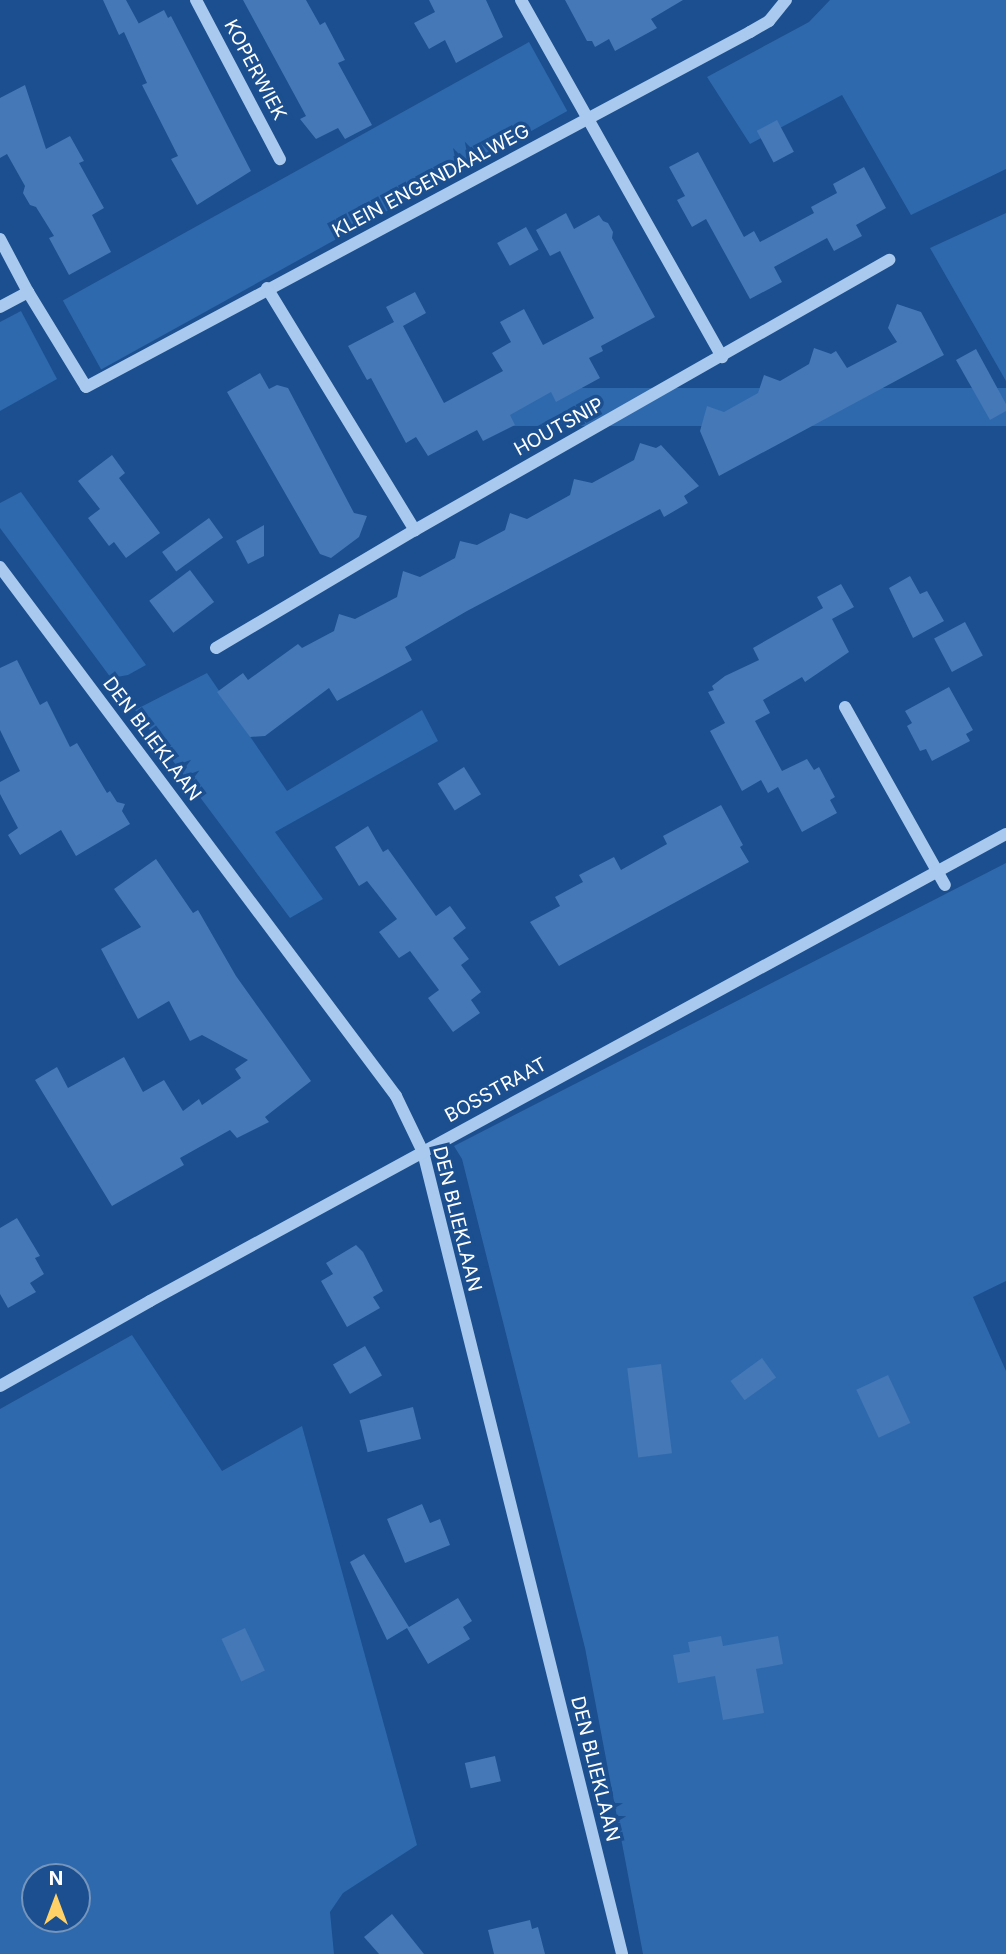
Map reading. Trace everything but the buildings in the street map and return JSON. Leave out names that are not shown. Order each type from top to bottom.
[{"type":"street","name":"KOPERWIEK","points":[[196,0],[280,159]]},
{"type":"street","points":[[521,0],[722,357]]},
{"type":"street","name":"KLEIN ENGENDAALWEG","points":[[28,292],[86,387],[267,288],[589,120],[760,26],[769,21],[786,0]]},
{"type":"street","points":[[0,239],[28,292],[0,307]]},
{"type":"street","name":"HOUTSNIP","points":[[216,648],[415,530],[889,260]]},
{"type":"street","points":[[267,288],[415,530]]},
{"type":"street","name":"DEN BLIEKLAAN","points":[[0,568],[396,1096],[423,1152],[622,1954]]},
{"type":"street","points":[[845,707],[945,885]]},
{"type":"street","name":"BOSSTRAAT","points":[[0,1386],[1006,834]]},
{"type":"shaded area","points":[[830,0],[1006,0],[1006,169],[911,215],[842,95],[750,144],[707,77],[809,22]]},
{"type":"shaded area","points":[[529,42],[567,111],[101,369],[63,300]]},
{"type":"shaded area","points":[[1006,213],[1006,381],[930,248]]},
{"type":"shaded area","points":[[21,311],[57,379],[0,411],[0,322]]},
{"type":"shaded area","points":[[482,388],[1006,388],[1006,426],[482,426]]},
{"type":"shaded area","points":[[21,492],[146,665],[128,675],[111,678],[0,528],[0,503]]},
{"type":"shaded area","points":[[207,673],[287,791],[422,710],[438,741],[275,832],[323,899],[290,918],[135,710]]},
{"type":"shaded area","points":[[1006,863],[1006,1281],[973,1297],[1006,1371],[1006,1954],[643,1954],[585,1648],[462,1159],[454,1146]]},
{"type":"shaded area","points":[[132,1335],[222,1471],[302,1426],[417,1845],[343,1893],[330,1912],[334,1954],[0,1954],[0,1409]]}]
